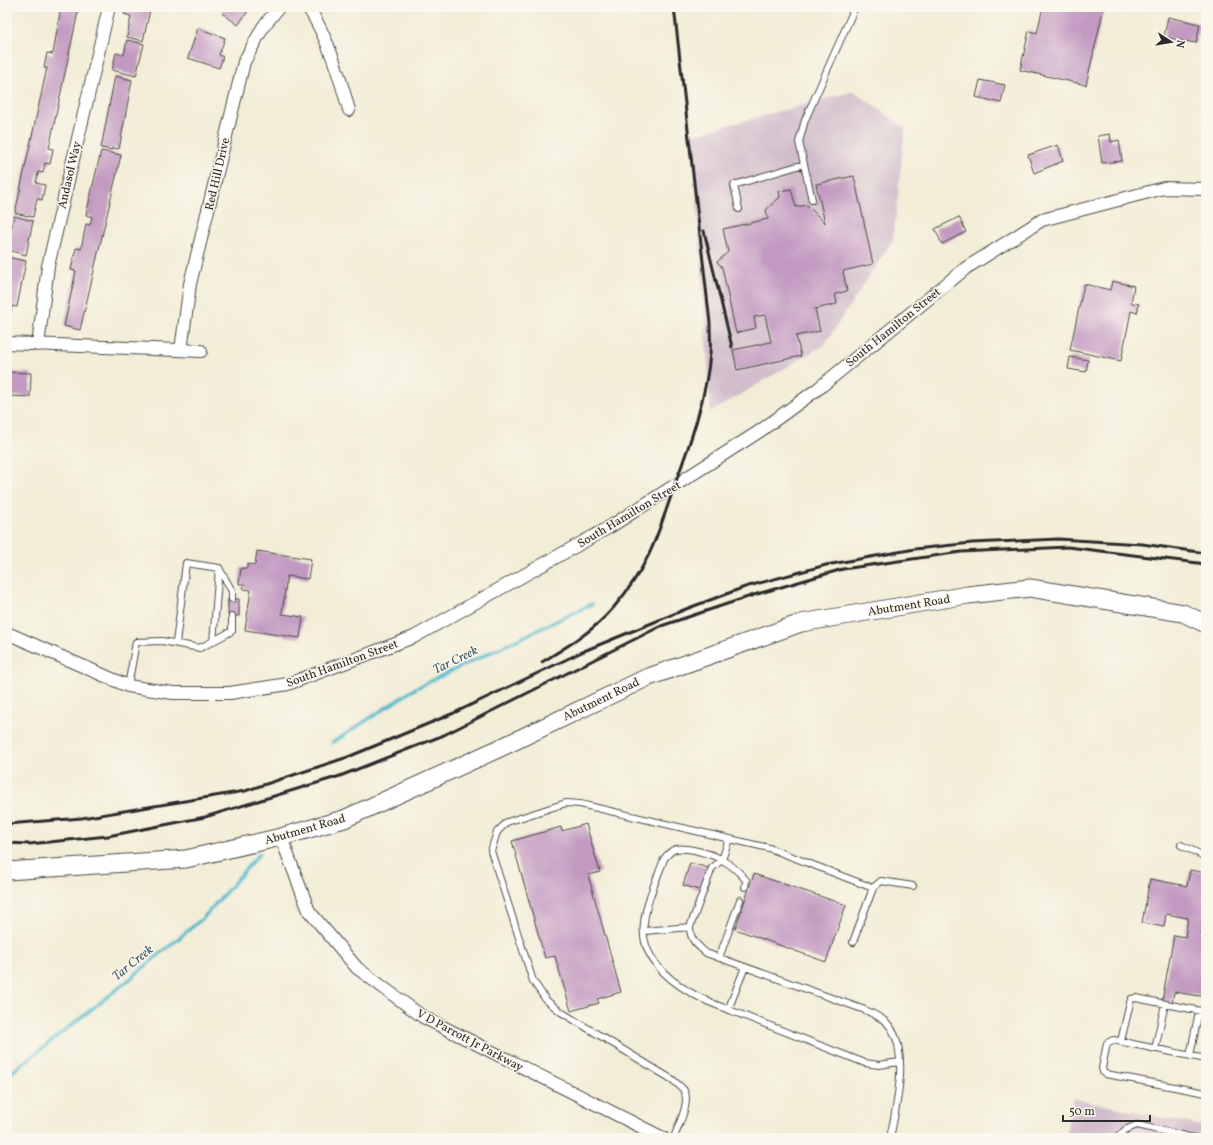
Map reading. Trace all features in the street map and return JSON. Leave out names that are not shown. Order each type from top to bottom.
[{"type":"main road","name":"Abutment Road","points":[[7,871],[186,860],[281,837],[344,819],[500,748],[646,678],[801,623],[968,596],[1030,588],[1183,613],[1206,624]]},
{"type":"street","name":"Andasol Way","points":[[38,345],[48,266],[109,7]]},
{"type":"street","name":"Red Hill Drive","points":[[181,350],[190,284],[244,62],[263,28],[279,7]]},
{"type":"street","points":[[308,7],[319,24],[339,74],[348,110]]},
{"type":"street","name":"South Hamilton Street","points":[[7,633],[128,686],[173,693],[230,693],[288,684],[414,637],[608,528],[760,431],[819,388],[966,268],[1042,220],[1164,188],[1206,189]]},
{"type":"street","points":[[7,343],[201,351]]},
{"type":"street","name":"V D Parrott Jr Parkway","points":[[281,837],[309,911],[357,968],[423,1017],[663,1138]]},
{"type":"lane","points":[[812,200],[799,142],[805,120],[855,7]]},
{"type":"lane","points":[[739,209],[734,184],[804,164]]},
{"type":"lane","points":[[176,643],[186,563],[219,568]]},
{"type":"lane","points":[[219,568],[232,591],[232,599]]},
{"type":"lane","points":[[213,642],[219,568]]},
{"type":"lane","points":[[128,686],[136,642],[162,641],[200,648],[232,632],[232,616]]},
{"type":"lane","points":[[674,1138],[685,1106],[683,1089],[673,1080],[561,1012],[546,1000],[533,981],[491,851],[497,832],[507,822],[566,803],[604,809],[769,848],[873,888]]},
{"type":"lane","points":[[729,839],[722,860],[712,868],[690,927],[690,935],[693,942],[706,953],[865,1010],[879,1017],[887,1024],[893,1033],[898,1047],[899,1062],[898,1099],[890,1138]]},
{"type":"lane","points":[[1181,845],[1206,857]]},
{"type":"lane","points":[[745,887],[746,880],[722,860],[710,855],[686,850],[676,849],[668,854],[664,859],[645,916],[644,930],[646,948],[668,977],[688,993],[866,1063],[879,1065],[899,1062]]},
{"type":"lane","points":[[853,942],[873,888],[881,881],[913,886]]},
{"type":"lane","points":[[720,958],[740,900]]},
{"type":"lane","points":[[644,930],[690,927]]},
{"type":"lane","points":[[728,1010],[745,967]]},
{"type":"lane","points":[[1121,1041],[1131,999],[1136,998],[1203,1011],[1190,1056]]},
{"type":"lane","points":[[1155,1049],[1165,1004]]},
{"type":"lane","points":[[1206,1060],[1113,1040],[1107,1043],[1102,1068],[1103,1072],[1106,1074],[1206,1093]]},
{"type":"lane","points":[[1117,1138],[1125,1130],[1137,1125],[1194,1138]]},
{"type":"shaded area","points":[[854,91],[905,128],[893,240],[824,345],[711,412],[692,135]]},
{"type":"shaded area","points":[[1073,1098],[1206,1127],[1206,1138],[1065,1138]]},
{"type":"building","points":[[61,7],[79,7],[49,148],[53,149],[50,164],[45,163],[43,173],[38,172],[36,183],[45,185],[42,200],[37,199],[33,217],[15,213],[47,68],[44,68],[47,53],[53,54]]},
{"type":"building","points":[[126,7],[138,7],[150,10],[143,41],[127,37],[131,16],[124,14]]},
{"type":"building","points":[[226,7],[251,7],[238,25],[222,13]]},
{"type":"building","points":[[1043,7],[1104,7],[1086,85],[1020,70],[1029,31],[1037,33]]},
{"type":"building","points":[[1168,17],[1200,24],[1196,43],[1164,37]]},
{"type":"building","points":[[198,28],[225,38],[219,55],[223,57],[219,68],[188,58]]},
{"type":"building","points":[[127,40],[144,44],[136,76],[112,70],[116,53],[124,55]]},
{"type":"building","points":[[115,76],[132,80],[119,149],[112,148],[112,150],[101,148]]},
{"type":"building","points":[[980,80],[1005,85],[1001,103],[976,97]]},
{"type":"building","points":[[1110,134],[1111,142],[1119,140],[1122,161],[1102,163],[1098,136]]},
{"type":"building","points":[[1058,145],[1063,161],[1034,173],[1028,155]]},
{"type":"building","points":[[101,151],[121,155],[80,330],[64,326],[76,271],[71,270],[76,248],[81,249],[86,224],[90,225],[92,217],[86,215]]},
{"type":"building","points":[[854,176],[873,264],[843,271],[847,291],[835,294],[837,304],[815,309],[820,331],[796,336],[801,356],[737,370],[733,350],[771,342],[765,315],[754,317],[756,328],[736,333],[722,267],[717,262],[728,252],[723,229],[768,219],[766,210],[780,197],[779,191],[791,189],[796,207],[807,205],[825,223],[816,184]]},
{"type":"building","points":[[14,216],[33,221],[26,255],[7,250]]},
{"type":"building","points":[[959,217],[966,232],[942,244],[935,229]]},
{"type":"building","points":[[7,257],[26,261],[17,307],[12,306],[8,329]]},
{"type":"building","points":[[1112,281],[1134,286],[1131,303],[1139,304],[1137,313],[1131,311],[1121,361],[1070,350],[1084,284],[1110,290]]},
{"type":"building","points":[[1070,357],[1088,360],[1086,372],[1068,369]]},
{"type":"building","points":[[7,372],[31,373],[30,397],[7,396]]},
{"type":"building","points":[[257,551],[311,559],[308,579],[287,576],[282,614],[303,617],[300,638],[245,630],[251,590],[243,589],[244,584],[239,584],[241,568],[247,568],[247,564],[255,565]]},
{"type":"building","points":[[228,599],[239,599],[239,616],[228,616]]},
{"type":"building","points":[[586,824],[600,872],[588,875],[621,992],[597,999],[599,1003],[571,1011],[555,956],[545,958],[512,841],[561,827],[562,831]]},
{"type":"building","points":[[690,863],[709,868],[702,891],[683,885]]},
{"type":"building","points":[[1190,870],[1206,873],[1206,924],[1203,924],[1201,934],[1206,935],[1206,997],[1174,992],[1172,1003],[1162,1001],[1174,935],[1185,937],[1188,918],[1166,914],[1164,927],[1142,923],[1150,879],[1187,886]]},
{"type":"building","points":[[754,874],[846,905],[826,962],[735,929]]},
{"type":"waterway","name":"Tar Creek","points":[[332,743],[416,688],[592,604]]},
{"type":"waterway","name":"Tar Creek","points":[[7,1076],[130,979],[203,918],[260,853]]},
{"type":"railway","points":[[542,662],[580,638],[606,616],[626,592],[645,563],[658,534],[692,436],[702,402],[708,369],[710,323],[674,7]]},
{"type":"railway","points":[[704,231],[732,347]]},
{"type":"railway","points":[[7,824],[82,818],[245,791],[348,757],[454,713],[584,651],[686,609],[745,587],[826,565],[915,549],[972,543],[1058,539],[1142,544],[1206,553]]},
{"type":"railway","points":[[7,843],[29,844],[108,836],[205,817],[340,776],[444,735],[661,626],[754,595],[843,569],[961,552],[1068,547],[1206,564]]}]
